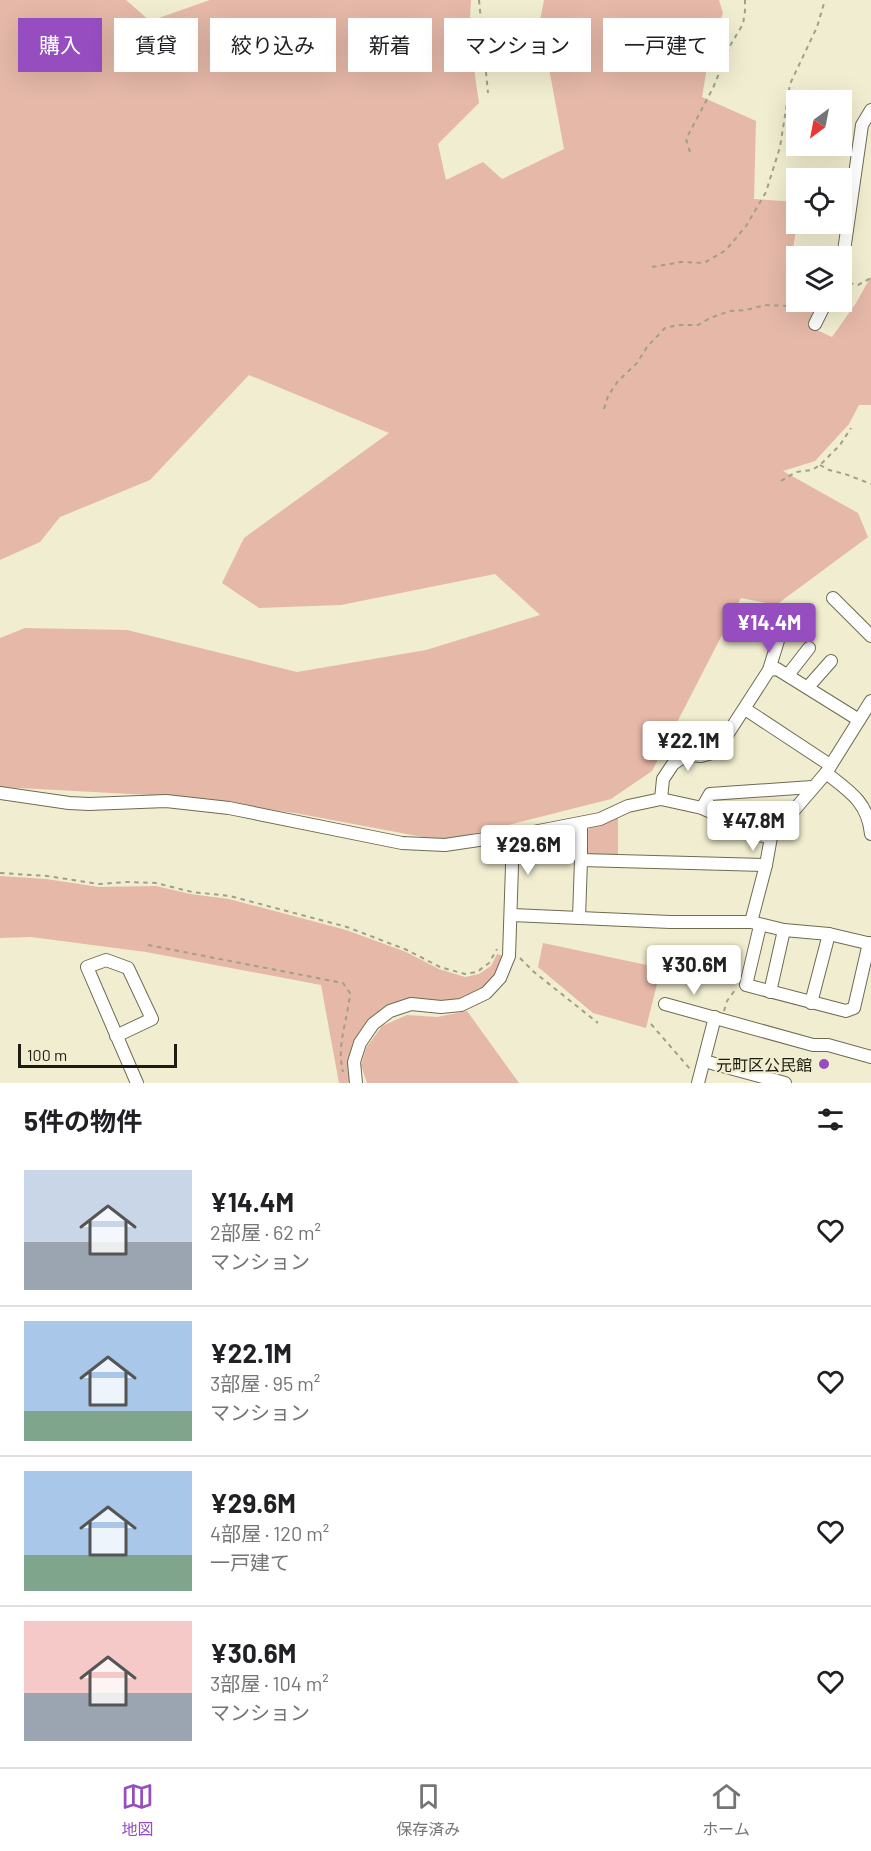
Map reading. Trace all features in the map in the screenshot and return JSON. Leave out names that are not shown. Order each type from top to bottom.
[{"type":"street","points":[[845,246],[862,125],[871,110]]},
{"type":"street","points":[[814,324],[820,312]]},
{"type":"street","points":[[833,598],[871,636]]},
{"type":"street","points":[[661,799],[663,779],[673,764],[686,755],[701,756],[716,752],[769,669],[784,621]]},
{"type":"street","points":[[788,675],[809,648]]},
{"type":"street","points":[[808,687],[831,661]]},
{"type":"street","points":[[769,669],[777,669],[788,675],[859,720]]},
{"type":"street","points":[[512,915],[755,924],[784,930],[829,934],[870,943],[854,1008],[846,1011],[746,985],[755,924],[771,837],[828,769],[871,701]]},
{"type":"street","points":[[745,709],[828,769],[862,804],[870,822],[871,834]]},
{"type":"street","points":[[702,808],[711,794],[812,787]]},
{"type":"street","points":[[0,793],[69,803],[166,801],[229,808],[402,843],[445,845],[513,836],[600,819],[628,806],[661,799],[702,808],[722,817],[749,834],[771,837]]},
{"type":"street","points":[[579,918],[581,822]]},
{"type":"street","points":[[356,1083],[354,1062],[360,1043],[373,1024],[390,1011],[411,1004],[441,1007],[461,1005],[486,993],[500,978],[509,956],[503,949],[512,915],[513,836]]},
{"type":"street","points":[[581,860],[766,866]]},
{"type":"street","points":[[770,992],[784,930]]},
{"type":"street","points":[[811,1003],[829,934]]},
{"type":"street","points":[[117,1036],[152,1019],[128,968],[106,960],[87,967],[137,1083]]},
{"type":"street","points":[[665,1004],[813,1045],[828,1045],[871,1057]]},
{"type":"street","points":[[699,1079],[718,1018]]},
{"type":"street","points":[[704,1061],[785,1083]]},
{"type":"path","points":[[479,0],[488,93]]},
{"type":"path","points":[[690,152],[686,139],[713,88],[731,44],[743,24],[745,0]]},
{"type":"path","points":[[652,267],[681,262],[704,263],[726,250],[746,226],[766,192],[780,147],[790,84],[817,27],[825,0]]},
{"type":"path","points":[[852,284],[858,285],[871,278]]},
{"type":"path","points":[[604,409],[608,396],[618,381],[637,363],[647,347],[665,328],[678,325],[698,325],[730,311],[765,305],[786,306]]},
{"type":"path","points":[[781,481],[796,472],[812,470],[820,465],[840,445],[851,428]]},
{"type":"path","points":[[820,465],[871,484]]},
{"type":"path","points":[[0,873],[47,876],[99,884],[156,883],[192,892],[230,896],[346,927],[407,950],[440,967],[465,974],[477,972],[503,949],[598,1023]]},
{"type":"path","points":[[148,945],[343,983],[350,993],[340,1046],[344,1076]]},
{"type":"path","points":[[718,1018],[736,989],[746,985]]},
{"type":"path","points":[[651,1024],[699,1079]]},
{"type":"shaded area","points":[[0,0],[126,0],[147,18],[114,18],[114,72],[198,72],[198,18],[159,18],[210,0],[471,0],[470,18],[444,18],[444,72],[475,72],[479,103],[438,144],[446,180],[483,162],[502,179],[564,149],[550,72],[591,72],[591,18],[540,18],[544,0],[719,0],[723,13],[721,18],[603,18],[603,72],[706,72],[702,97],[756,121],[754,199],[786,201],[786,234],[795,234],[793,246],[786,246],[786,312],[815,312],[808,326],[832,337],[850,312],[852,312],[871,276],[871,405],[859,405],[849,424],[815,461],[783,471],[858,513],[868,537],[776,605],[741,598],[652,771],[611,799],[444,841],[295,813],[168,796],[0,787],[0,638],[25,628],[127,630],[297,672],[426,650],[540,615],[495,574],[341,605],[259,608],[222,583],[244,538],[389,433],[249,375],[150,480],[60,517],[40,542],[0,560]]},
{"type":"shaded area","points":[[618,817],[618,856],[590,854],[586,851],[586,834],[591,825],[601,824]]},
{"type":"shaded area","points":[[0,876],[46,879],[99,887],[156,886],[190,894],[229,899],[346,930],[406,952],[439,969],[465,977],[479,974],[491,966],[497,954],[503,956],[495,975],[483,988],[460,1001],[412,999],[369,1020],[350,1080],[348,1083],[339,1083],[321,985],[146,952],[31,937],[0,938]]},
{"type":"shaded area","points":[[543,943],[661,968],[646,1028],[593,1013],[538,967]]},
{"type":"shaded area","points":[[467,1011],[519,1083],[367,1083],[361,1065],[366,1048],[382,1026],[407,1015],[437,1017]]},
{"type":"place","name":"元町区公民館","points":[[824,1064]]}]
